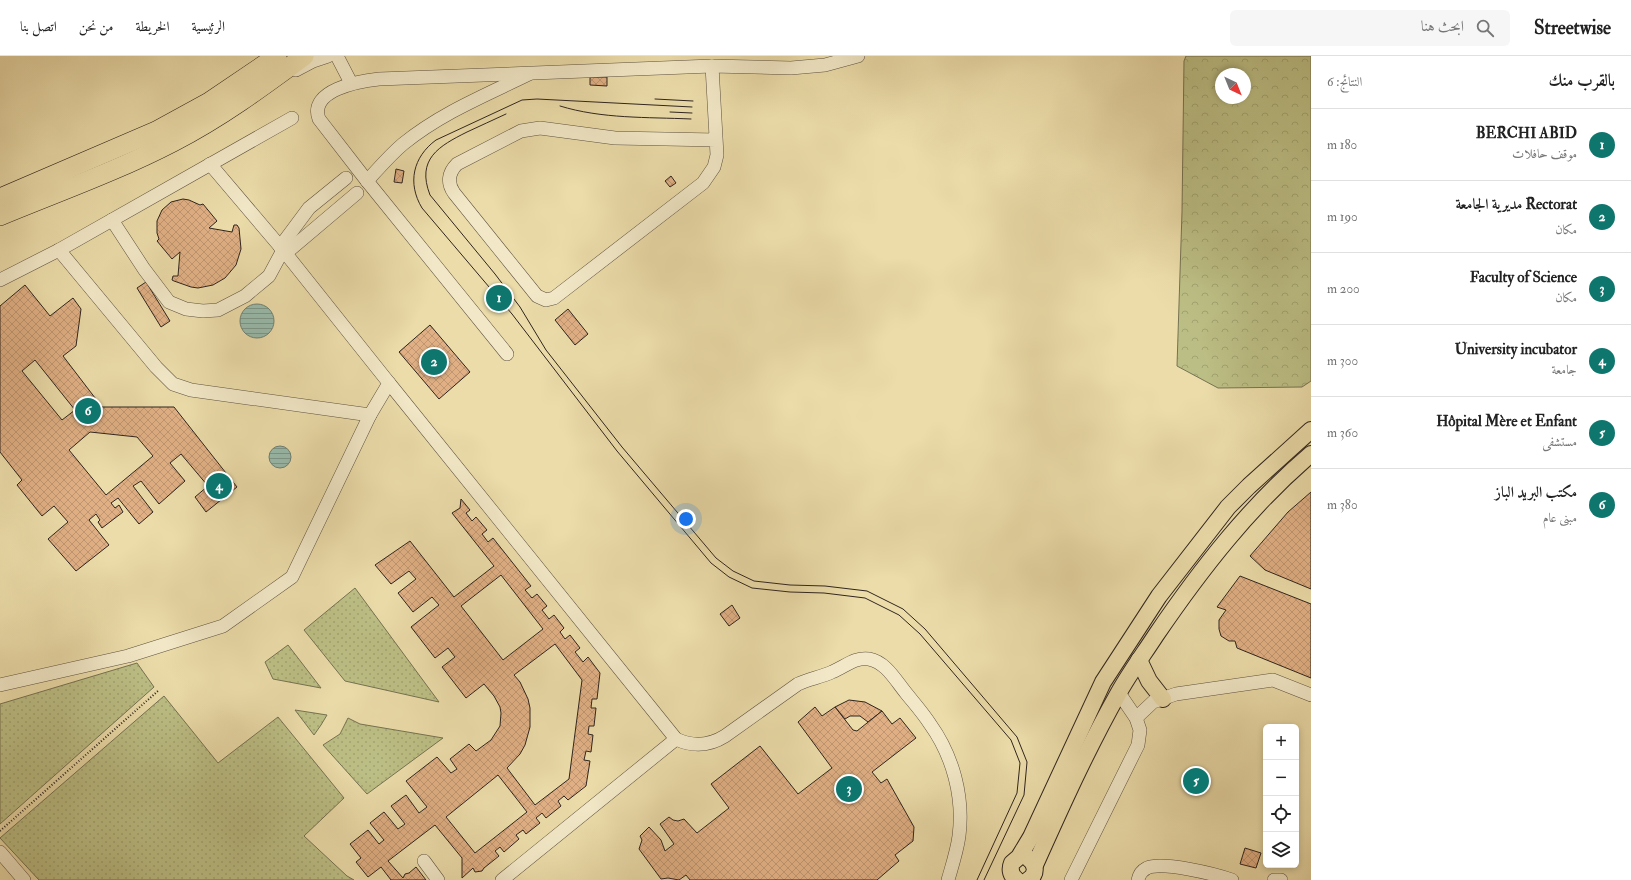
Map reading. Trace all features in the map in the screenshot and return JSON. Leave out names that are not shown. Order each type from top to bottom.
[{"type":"highway","points":[[0,198],[156,131],[208,102],[277,56]]},
{"type":"highway","points":[[0,216],[108,172],[174,142],[216,118],[259,90],[304,56]]},
{"type":"main road","points":[[1311,430],[1254,481],[1228,507],[1159,596],[1103,682],[1031,837],[1019,857],[1012,863],[1010,872],[1017,879],[1034,875],[1034,865],[1078,770],[1118,693],[1172,611],[1224,543],[1261,502],[1311,454]]},
{"type":"main road","points":[[1139,660],[1149,681],[1163,699]]},
{"type":"main road","points":[[1103,682],[1118,693]]},
{"type":"main road","points":[[1019,857],[1026,857],[1033,861],[1034,865]]},
{"type":"street","points":[[259,90],[307,63],[328,56]]},
{"type":"street","points":[[337,56],[351,83]]},
{"type":"street","points":[[507,354],[319,119],[317,114],[318,103],[323,97],[351,83],[379,78],[712,66],[791,68],[825,65],[858,56]]},
{"type":"street","points":[[712,66],[716,140],[716,161],[711,173],[703,183],[550,300],[542,299],[537,296],[454,193],[450,185],[450,175],[457,164],[527,129],[540,128],[615,138],[716,140]]},
{"type":"street","points":[[367,180],[402,145],[430,124],[464,105],[535,72]]},
{"type":"street","points":[[0,280],[59,250],[292,118]]},
{"type":"street","points":[[210,164],[283,250],[676,738],[682,742],[697,745],[712,743],[725,736],[798,684],[833,672],[854,660],[870,659],[877,662],[888,672],[930,724],[942,744],[952,766],[958,789],[960,812],[959,836],[948,880]]},
{"type":"street","points":[[112,220],[144,269],[169,302],[186,308],[203,311],[218,310],[245,296],[269,276],[309,208],[346,178]]},
{"type":"street","points":[[283,250],[357,193]]},
{"type":"street","points":[[59,250],[156,367],[173,384],[191,390],[370,415]]},
{"type":"street","points":[[0,685],[128,656],[223,626],[292,577],[370,415],[389,383]]},
{"type":"street","points":[[1136,718],[1153,702],[1176,694],[1273,680],[1311,695]]},
{"type":"street","points":[[1071,880],[1138,745],[1140,730],[1136,718],[1118,693]]},
{"type":"street","points":[[502,880],[676,738]]},
{"type":"street","points":[[0,852],[24,880]]},
{"type":"street","points":[[424,861],[438,880]]},
{"type":"street","points":[[1138,880],[1142,871],[1152,866],[1191,870],[1232,880]]},
{"type":"street","points":[[1274,880],[1281,880]]},
{"type":"path","points":[[0,831],[159,690]]},
{"type":"green space","points":[[1186,56],[1311,56],[1311,381],[1302,387],[1218,388],[1177,366],[1182,212],[1184,61]]},
{"type":"green space","points":[[355,588],[439,702],[345,681],[304,630]]},
{"type":"green space","points":[[288,645],[321,688],[273,679],[265,662]]},
{"type":"green space","points":[[137,663],[154,687],[0,824],[0,704]]},
{"type":"green space","points":[[164,696],[218,763],[278,717],[344,798],[304,836],[347,876],[354,880],[39,880],[0,838]]},
{"type":"green space","points":[[295,710],[327,715],[314,735]]},
{"type":"green space","points":[[348,718],[360,724],[443,738],[367,794],[323,745],[340,734]]},
{"type":"shaded area","points":[[257,304],[269,309],[274,321],[269,333],[257,338],[245,333],[240,321],[245,309]]},
{"type":"shaded area","points":[[280,446],[288,449],[291,457],[288,465],[280,468],[272,465],[269,457],[272,449]]},
{"type":"building","points":[[590,77],[607,77],[607,86],[590,85]]},
{"type":"building","points":[[396,169],[404,171],[402,183],[394,182]]},
{"type":"building","points":[[671,176],[676,183],[670,187],[665,181]]},
{"type":"building","points":[[183,199],[200,205],[203,204],[217,221],[209,228],[232,232],[234,225],[237,225],[239,228],[241,249],[236,265],[225,278],[213,285],[198,288],[172,280],[173,276],[178,276],[180,252],[172,259],[157,241],[159,239],[157,233],[157,221],[162,210],[171,202]]},
{"type":"building","points":[[146,282],[170,321],[161,327],[137,288]]},
{"type":"building","points":[[25,285],[50,316],[73,298],[81,309],[76,346],[63,356],[102,407],[174,407],[237,487],[206,512],[195,497],[208,486],[181,454],[170,463],[185,481],[159,504],[141,481],[133,486],[153,512],[139,524],[118,498],[111,503],[115,508],[119,505],[123,512],[102,528],[98,522],[100,520],[96,514],[89,520],[109,545],[76,571],[48,539],[68,522],[54,506],[42,516],[17,485],[22,480],[0,452],[0,306]],"holes":[[[35,360],[75,410],[62,420],[22,371]],[[90,432],[137,437],[153,456],[106,495],[69,450]]]},
{"type":"building","points":[[568,309],[588,334],[575,345],[555,320]]},
{"type":"building","points":[[430,325],[470,372],[439,399],[399,352]]},
{"type":"building","points":[[1311,492],[1311,589],[1265,570],[1250,556],[1288,512]]},
{"type":"building","points":[[461,499],[470,510],[466,513],[472,521],[476,517],[487,530],[482,534],[488,542],[493,538],[531,586],[525,590],[532,598],[537,594],[547,606],[542,610],[549,619],[554,615],[564,628],[560,632],[565,639],[570,635],[580,648],[575,652],[583,662],[588,657],[600,673],[597,699],[592,699],[591,708],[596,708],[594,726],[589,726],[588,734],[593,735],[591,752],[586,751],[584,760],[590,761],[586,786],[568,800],[564,796],[558,801],[561,806],[546,818],[542,813],[536,818],[540,823],[526,834],[523,830],[516,835],[519,839],[504,852],[500,847],[495,851],[499,856],[482,871],[475,872],[473,868],[462,878],[462,858],[435,825],[388,861],[403,878],[405,874],[409,873],[416,867],[426,880],[391,880],[381,867],[368,877],[356,862],[361,858],[350,844],[368,830],[379,844],[384,840],[370,823],[384,812],[398,829],[405,824],[391,806],[406,795],[419,813],[427,807],[406,781],[437,757],[451,773],[457,769],[450,759],[469,744],[476,751],[491,740],[500,726],[500,707],[494,696],[484,684],[466,698],[442,667],[455,657],[448,648],[435,658],[411,627],[439,605],[432,597],[413,612],[398,593],[416,579],[409,571],[391,584],[375,565],[410,541],[454,597],[494,566],[452,513],[460,508]],"holes":[[[501,575],[543,629],[503,660],[461,606]],[[555,644],[582,680],[569,779],[535,805],[507,768],[520,754],[525,745],[530,727],[530,708],[528,699],[520,682],[514,675]],[[498,775],[527,812],[475,853],[446,817]]]},
{"type":"building","points":[[1240,576],[1311,604],[1311,678],[1237,648],[1235,641],[1229,641],[1221,636],[1219,620],[1226,610],[1217,607]]},
{"type":"building","points":[[732,605],[740,618],[729,626],[720,614]]},
{"type":"building","points":[[849,700],[865,702],[882,711],[868,722],[860,716],[850,716],[845,719],[835,707]]},
{"type":"building","points":[[815,707],[822,716],[835,707],[853,730],[857,731],[882,711],[892,724],[900,718],[916,738],[872,772],[881,783],[887,779],[914,827],[913,841],[895,855],[899,861],[877,880],[690,880],[686,875],[679,880],[668,878],[661,879],[639,849],[642,840],[640,836],[649,827],[661,840],[665,851],[674,844],[660,824],[669,817],[678,821],[684,819],[697,833],[729,808],[711,784],[760,746],[798,794],[832,768],[798,722]]},
{"type":"building","points":[[1245,848],[1261,853],[1256,868],[1240,864]]},
{"type":"tram line","points":[[692,107],[537,99],[522,100],[436,140],[428,147],[422,154],[415,171],[414,180],[417,199],[422,208],[512,314],[617,451],[711,563],[729,577],[752,588],[790,592],[824,593],[865,598],[899,615],[920,634],[1011,740],[1020,763],[1017,793],[977,880]]},
{"type":"tram line","points":[[655,99],[693,101]]},
{"type":"tram line","points":[[560,106],[608,115],[691,119]]},
{"type":"tram line","points":[[670,112],[692,113]]},
{"type":"tram line","points":[[506,114],[457,137],[433,155],[428,163],[426,172],[426,183],[430,195],[495,274],[520,307],[546,350],[622,447],[716,558],[733,571],[754,581],[790,585],[825,586],[867,591],[903,609],[925,629],[1017,737],[1027,762],[1024,795],[984,880]]},
{"type":"place","name":"BERCHI ABID","points":[[499,298]]},
{"type":"place","name":"Rectorat مديرية الجامعة","points":[[434,362]]},
{"type":"place","name":"مكتب البريد الباز","points":[[88,411]]},
{"type":"place","name":"University incubator","points":[[219,486]]},
{"type":"place","name":"Hôpital Mère et Enfant","points":[[1196,781]]},
{"type":"place","name":"Faculty of Science","points":[[849,789]]}]
